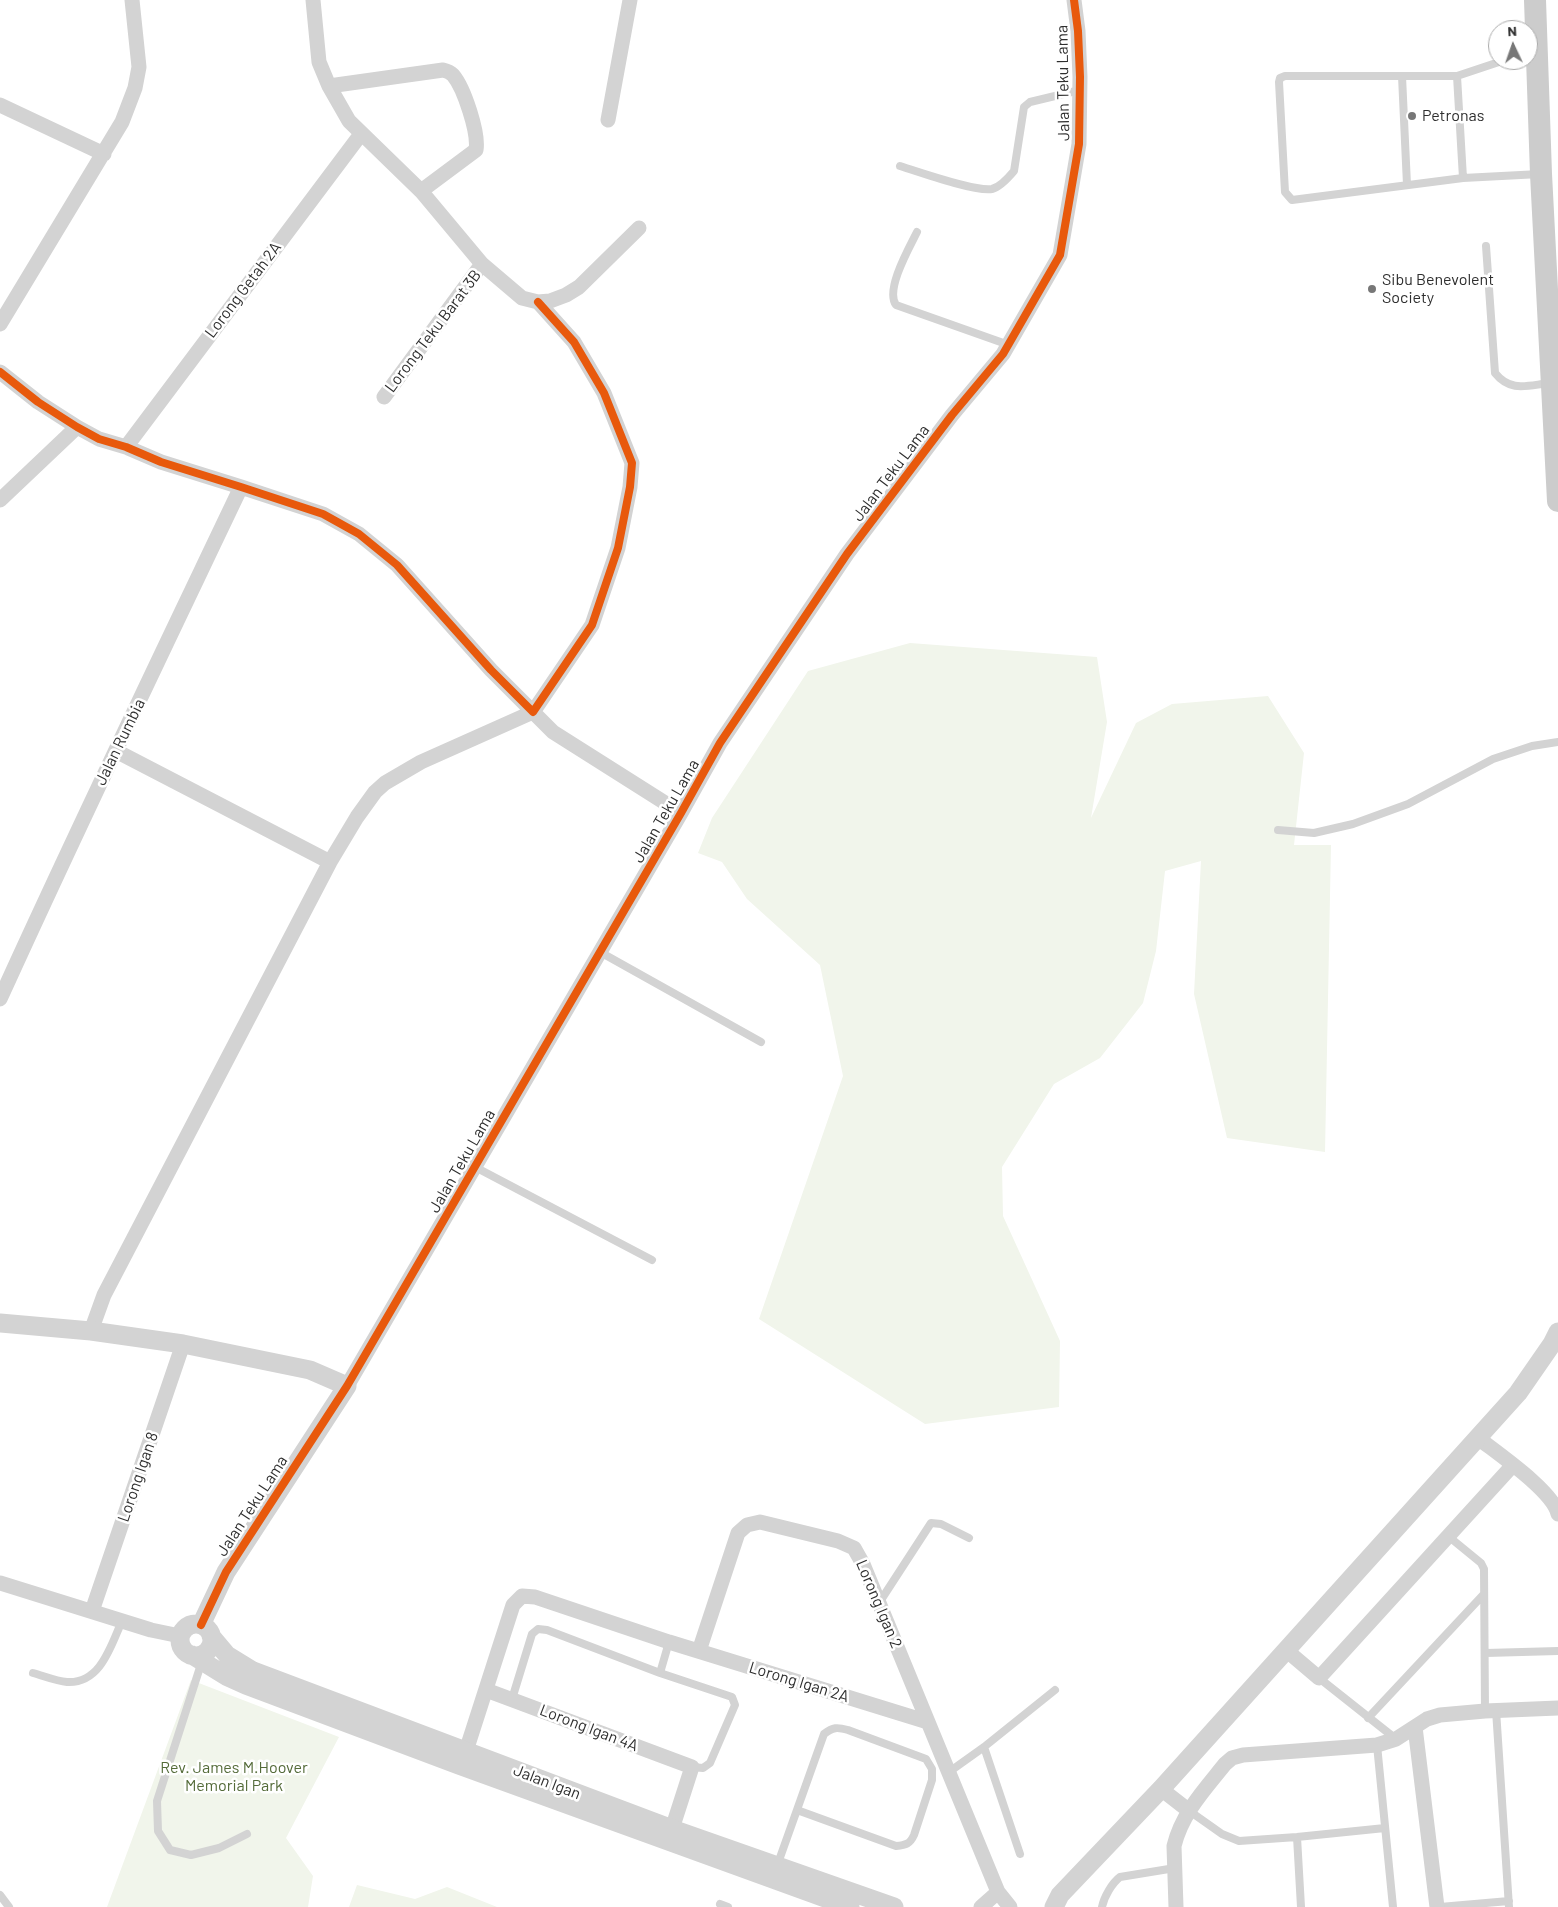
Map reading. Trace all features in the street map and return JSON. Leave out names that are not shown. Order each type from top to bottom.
[{"type":"main road","points":[[1534,20],[1536,0]]},
{"type":"main road","points":[[1533,70],[1553,382],[1558,501]]},
{"type":"street","points":[[0,324],[122,122],[135,88],[139,67],[132,0]]},
{"type":"street","points":[[313,0],[319,62],[329,86],[349,121],[421,191],[482,264],[522,298],[538,302],[550,301],[566,295],[579,287],[638,228]]},
{"type":"street","points":[[608,120],[630,0]]},
{"type":"street","name":"Jalan Teku Lama","points":[[206,1631],[226,1572],[347,1386],[720,744],[847,554],[952,415],[1003,354],[1060,254],[1079,144],[1078,31],[1074,0]]},
{"type":"street","points":[[329,86],[443,70],[452,73],[476,127],[478,140],[476,150],[421,191]]},
{"type":"street","points":[[0,105],[104,154]]},
{"type":"street","name":"Lorong Getah 2A","points":[[126,447],[361,134]]},
{"type":"street","name":"Lorong Teku Barat 3B","points":[[384,397],[482,264]]},
{"type":"street","points":[[91,1331],[104,1295],[330,862],[357,817],[375,792],[421,762],[533,712],[592,625],[618,548],[630,487],[632,463],[604,393],[574,342],[538,302]]},
{"type":"street","points":[[0,372],[38,402],[77,428],[99,439],[126,447],[161,462],[323,514],[360,534],[397,565],[491,670],[553,732],[681,813]]},
{"type":"street","points":[[0,500],[77,428]]},
{"type":"street","name":"Jalan Rumbia","points":[[0,999],[76,831],[241,487]]},
{"type":"street","points":[[116,751],[330,862]]},
{"type":"street","points":[[0,1323],[91,1331],[183,1344],[310,1370],[347,1386]]},
{"type":"street","points":[[1054,1907],[1060,1895],[1161,1789],[1518,1393],[1552,1344],[1558,1332]]},
{"type":"street","name":"Lorong Igan 8","points":[[92,1610],[183,1344]]},
{"type":"street","points":[[1478,1438],[1513,1465],[1551,1499],[1556,1506],[1558,1514]]},
{"type":"street","points":[[1286,1650],[1319,1678],[1513,1465]]},
{"type":"street","name":"Lorong Igan 2","points":[[699,1651],[738,1533],[747,1525],[760,1522],[838,1541],[854,1548],[863,1564],[998,1892]]},
{"type":"street","points":[[0,1583],[92,1610],[151,1630],[180,1636]]},
{"type":"street","name":"Lorong Igan 2A","points":[[486,1690],[513,1604],[522,1596],[535,1597],[669,1642],[928,1722]]},
{"type":"street","points":[[190,1625],[206,1631],[212,1642],[207,1652],[197,1656],[197,1658],[187,1654],[181,1646],[180,1636],[182,1631],[190,1625]]},
{"type":"street","name":"Jalan Igan","points":[[206,1631],[226,1655],[253,1671],[672,1829],[894,1907]]},
{"type":"street","name":"Jalan Igan","points":[[197,1658],[226,1676],[246,1685],[477,1772],[850,1907]]},
{"type":"street","points":[[466,1752],[486,1690]]},
{"type":"street","name":"Lorong Igan 4A","points":[[486,1690],[692,1767]]},
{"type":"street","points":[[1176,1907],[1174,1846],[1188,1810],[1232,1758],[1243,1755],[1377,1745],[1396,1739],[1427,1719],[1440,1715],[1558,1708]]},
{"type":"street","points":[[1415,1727],[1438,1907]]},
{"type":"street","points":[[672,1829],[692,1767]]},
{"type":"street","points":[[1161,1789],[1188,1810]]},
{"type":"street","points":[[981,1907],[998,1892]]},
{"type":"street","points":[[998,1892],[1003,1907]]},
{"type":"street","points":[[998,1892],[1010,1907]]},
{"type":"lane","points":[[1488,66],[1457,76],[1285,76],[1280,78],[1278,82],[1284,188],[1288,198],[1292,200],[1463,178],[1541,174]]},
{"type":"lane","points":[[1402,76],[1407,185]]},
{"type":"lane","points":[[1457,76],[1463,178]]},
{"type":"lane","points":[[900,166],[970,187],[993,189],[1007,179],[1014,171],[1024,107],[1030,102],[1080,90]]},
{"type":"lane","points":[[917,232],[893,286],[892,300],[896,305],[1009,345]]},
{"type":"lane","points":[[1486,246],[1495,373],[1502,382],[1513,386],[1553,382]]},
{"type":"lane","points":[[1278,830],[1314,833],[1353,824],[1408,804],[1493,759],[1532,746],[1558,742]]},
{"type":"lane","points":[[600,952],[761,1042]]},
{"type":"lane","points":[[475,1167],[652,1260]]},
{"type":"lane","points":[[879,1603],[931,1523],[941,1524],[969,1538]]},
{"type":"lane","points":[[1438,1907],[1509,1904],[1486,1653],[1484,1569],[1481,1563],[1448,1536]]},
{"type":"lane","points":[[1368,1718],[1484,1594]]},
{"type":"lane","points":[[33,1673],[68,1682],[90,1677],[103,1664],[122,1621]]},
{"type":"lane","points":[[512,1699],[532,1634],[538,1629],[547,1630],[660,1673],[732,1697],[735,1705],[710,1764],[703,1768],[692,1767]]},
{"type":"lane","points":[[660,1673],[669,1642]]},
{"type":"lane","points":[[1486,1653],[1558,1651]]},
{"type":"lane","points":[[197,1658],[157,1801],[158,1831],[170,1850],[191,1856],[219,1848],[247,1834]]},
{"type":"lane","points":[[1319,1678],[1396,1739]]},
{"type":"lane","points":[[949,1772],[984,1747],[1055,1690]]},
{"type":"lane","points":[[777,1866],[824,1734],[837,1727],[926,1760],[932,1769],[932,1780],[914,1834],[911,1842],[905,1845],[896,1846],[798,1810]]},
{"type":"lane","points":[[1377,1745],[1393,1907]]},
{"type":"lane","points":[[984,1747],[1020,1854]]},
{"type":"lane","points":[[1188,1810],[1222,1834],[1239,1841],[1298,1838],[1385,1828]]},
{"type":"lane","points":[[1298,1838],[1301,1907]]},
{"type":"lane","points":[[1102,1907],[1116,1880],[1120,1877],[1175,1868]]},
{"type":"lane","points":[[0,1896],[9,1907]]},
{"type":"green space","points":[[910,643],[1097,657],[1107,722],[1091,818],[1136,723],[1172,704],[1268,696],[1304,753],[1294,845],[1331,845],[1325,1152],[1227,1138],[1194,994],[1201,861],[1165,871],[1156,951],[1143,1003],[1100,1058],[1054,1084],[1002,1167],[1003,1216],[1060,1341],[1059,1407],[925,1424],[759,1319],[843,1076],[820,965],[747,899],[722,862],[698,853],[712,818],[808,671]]},
{"type":"green space","name":"Rev. James M.Hoover Memorial Park","points":[[191,1680],[339,1737],[286,1838],[313,1876],[308,1907],[107,1907]]},
{"type":"green space","points":[[357,1885],[415,1899],[447,1887],[497,1907],[349,1907]]},
{"type":"cycle path","points":[[201,1625],[226,1572],[347,1386],[720,743],[847,554],[952,415],[1003,354],[1060,255],[1079,144],[1080,77],[1078,31],[1074,0]]},
{"type":"cycle path","points":[[0,372],[38,402],[99,439],[126,447],[161,462],[323,514],[359,534],[397,565],[491,670],[533,712],[592,625],[618,548],[630,487],[632,463],[604,393],[574,342],[538,302]]},
{"type":"place","name":"Petronas","points":[[1412,116]]},
{"type":"place","name":"Sibu Benevolent Society","points":[[1372,289]]}]
